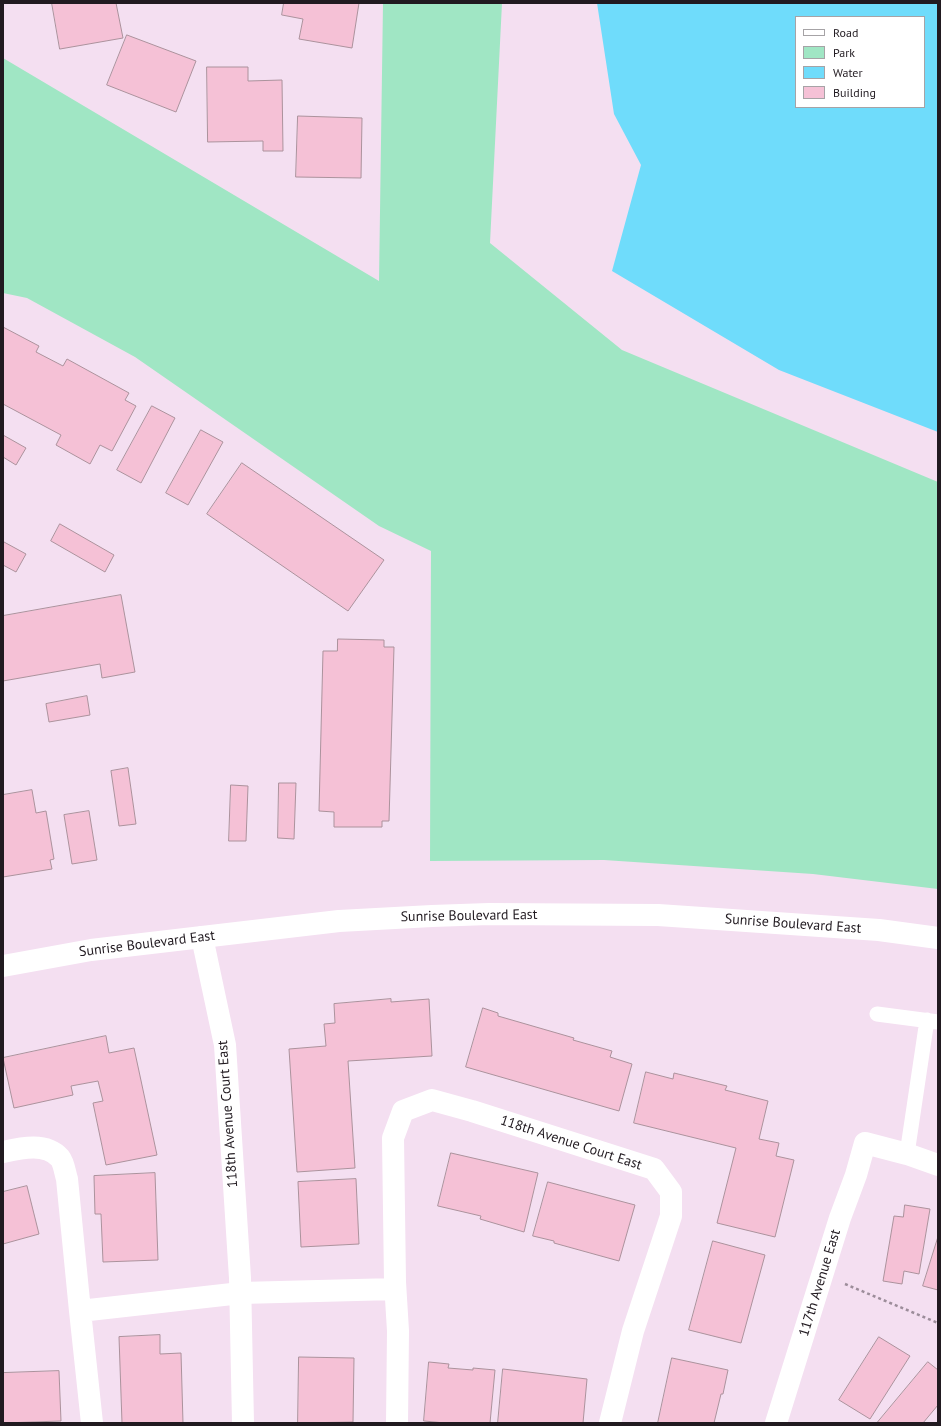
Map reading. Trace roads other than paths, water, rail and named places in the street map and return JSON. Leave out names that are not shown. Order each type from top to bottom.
[{"type":"street","name":"Sunrise Boulevard East","points":[[3,966],[92,950],[339,921],[489,914],[658,915],[879,930],[938,938]]},
{"type":"street","name":"118th Avenue Court East","points":[[202,937],[225,1045],[241,1293],[243,1423]]},
{"type":"street","name":"118th Avenue Court East","points":[[397,1423],[398,1331],[395,1289],[393,1138],[403,1111],[432,1100],[472,1111],[654,1169],[671,1192],[671,1216],[633,1331],[610,1423]]},
{"type":"street","name":"117th Avenue East","points":[[777,1423],[822,1275],[840,1218],[856,1175],[865,1143],[908,1154]]},
{"type":"street","points":[[3,1152],[24,1147],[48,1149],[60,1159],[67,1179],[92,1423]]},
{"type":"street","points":[[908,1154],[938,1165]]},
{"type":"street","points":[[80,1311],[241,1293],[395,1289]]},
{"type":"lane","points":[[877,1014],[932,1021],[908,1154]]},
{"type":"water","points":[[597,3],[938,3],[938,432],[779,370],[612,271],[641,165],[614,114]]}]
